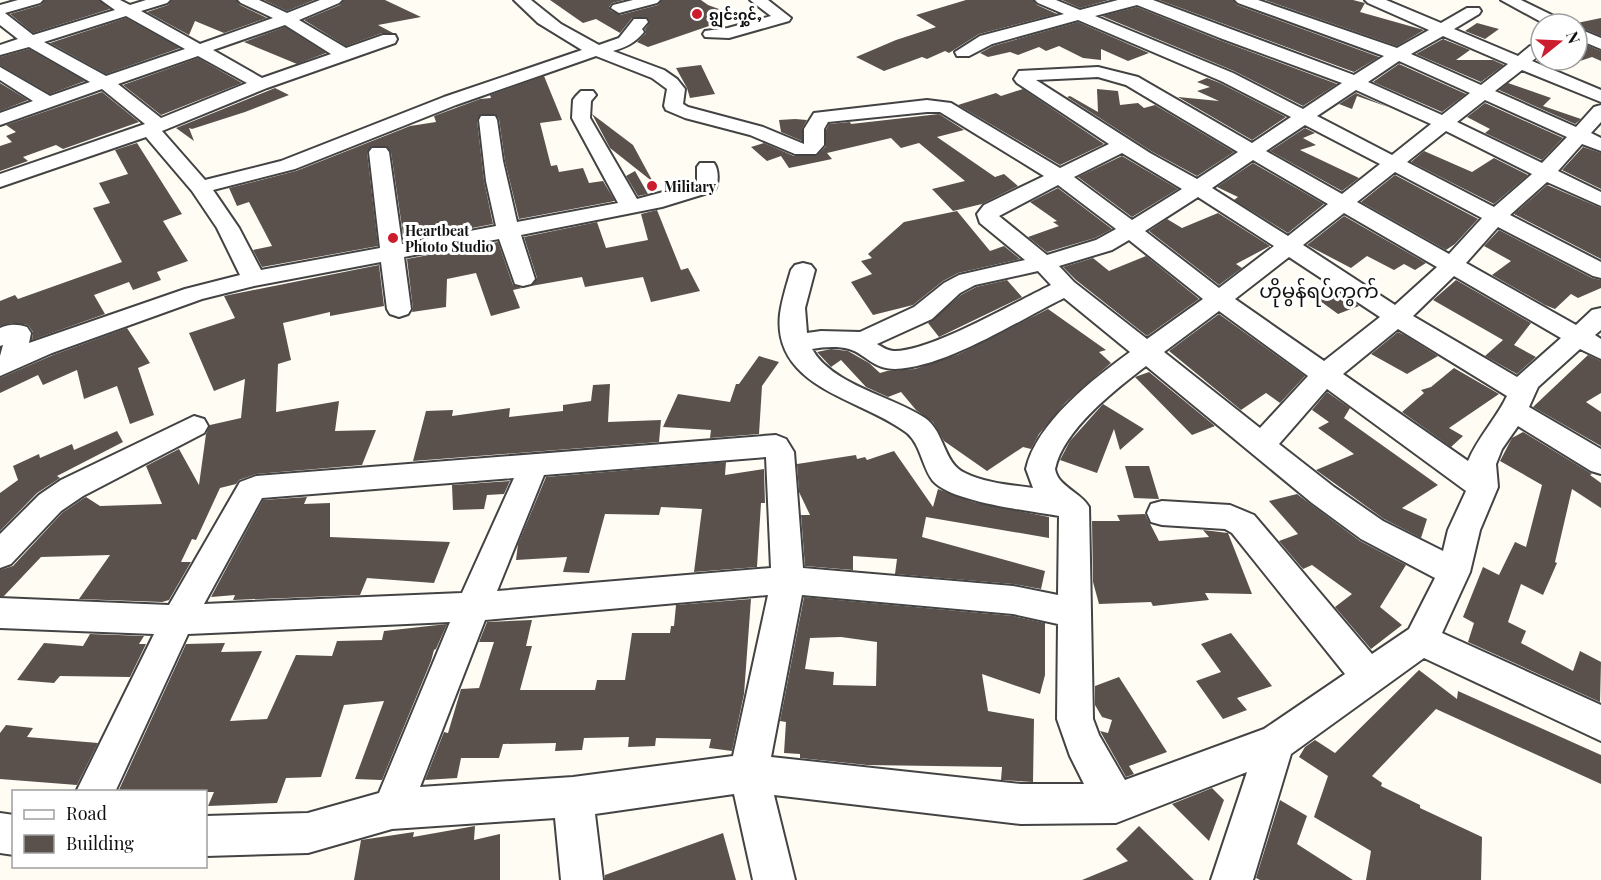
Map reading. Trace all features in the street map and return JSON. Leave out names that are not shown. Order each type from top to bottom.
[{"type":"street","points":[[0,10],[35,0]]},
{"type":"street","points":[[109,0],[261,84]]},
{"type":"street","points":[[0,50],[162,0]]},
{"type":"street","points":[[246,0],[287,19],[344,54]]},
{"type":"street","points":[[0,119],[287,19],[334,0]]},
{"type":"street","points":[[522,0],[553,27],[600,51],[659,74],[676,90],[673,106],[694,116],[753,130],[802,150],[809,150],[814,145],[814,129],[821,117],[944,106],[1059,176],[1131,230],[1186,276],[1483,488]]},
{"type":"street","points":[[619,8],[652,0]]},
{"type":"street","points":[[711,34],[729,33],[783,18],[758,0]]},
{"type":"street","points":[[1043,0],[1227,77],[1601,271]]},
{"type":"street","points":[[1243,0],[1397,54],[1590,140]]},
{"type":"street","points":[[1373,0],[1441,29],[1528,56],[1601,97]]},
{"type":"street","points":[[1509,0],[1534,12]]},
{"type":"street","points":[[963,52],[986,40],[1078,15],[1145,1],[1356,83],[1444,123],[1601,201]]},
{"type":"street","points":[[796,343],[821,339],[856,342],[923,313],[952,288],[968,280],[1043,263],[1104,245],[1198,188],[1397,54],[1473,11]]},
{"type":"street","points":[[0,17],[31,41],[104,82],[154,127],[228,228],[254,279]]},
{"type":"street","points":[[200,187],[288,165],[450,101],[549,65],[625,42],[636,32],[633,30],[640,22]]},
{"type":"street","points":[[0,181],[154,127],[261,84],[389,39]]},
{"type":"street","points":[[1074,507],[1058,497],[1046,484],[1041,464],[1070,417],[1148,352],[1219,300],[1528,56]]},
{"type":"street","points":[[0,72],[47,102]]},
{"type":"street","points":[[207,836],[308,834],[392,809],[573,797],[750,773],[1021,804],[1116,803],[1276,743],[1421,640],[1454,572],[1464,530],[1483,488],[1481,464],[1489,445],[1518,402],[1527,382],[1593,334],[1451,263],[1132,81],[1098,72],[1025,75],[1023,79],[1052,99],[1198,188],[1397,317],[1518,402],[1601,463]]},
{"type":"street","points":[[586,95],[582,100],[581,118],[631,207]]},
{"type":"street","points":[[1261,445],[1324,375],[1397,317],[1496,216],[1544,174],[1590,140],[1601,111]]},
{"type":"street","points":[[488,120],[491,160],[507,230],[523,279]]},
{"type":"street","points":[[1124,144],[988,214],[988,218],[1043,263],[1066,287],[1323,495],[1372,530],[1454,572]]},
{"type":"street","points":[[378,152],[399,309]]},
{"type":"street","points":[[5,355],[194,294],[254,279],[662,201],[707,188],[707,167]]},
{"type":"street","points":[[802,270],[792,320],[796,343],[810,366],[828,381],[919,428],[944,474],[953,482],[1074,507]]},
{"type":"street","points":[[856,342],[893,360],[921,357],[1066,287]]},
{"type":"street","points":[[0,555],[50,503],[72,488],[194,426]]},
{"type":"street","points":[[96,790],[178,620],[248,493],[256,487],[776,446],[780,452],[788,580],[750,773],[774,880]]},
{"type":"street","points":[[392,809],[473,607],[533,466]]},
{"type":"street","points":[[1074,507],[1075,719],[1083,743],[1116,803]]},
{"type":"street","points":[[1162,513],[1230,517],[1243,524],[1369,677]]},
{"type":"street","points":[[0,613],[178,620],[473,607],[788,580],[1013,600],[1076,613]]},
{"type":"street","points":[[1421,640],[1601,723]]},
{"type":"street","points":[[1232,880],[1276,743]]},
{"type":"street","points":[[573,797],[582,880]]},
{"type":"building","points":[[45,0],[99,0],[110,9],[33,33],[10,14],[41,5]]},
{"type":"building","points":[[172,0],[236,0],[240,5],[267,18],[224,33],[195,21],[189,35],[147,12],[168,5]]},
{"type":"building","points":[[264,0],[314,0],[287,11]]},
{"type":"building","points":[[344,0],[385,0],[421,17],[378,25],[393,33],[382,33],[346,46],[304,20],[340,5]]},
{"type":"building","points":[[550,0],[624,0],[612,3],[609,7],[610,10],[620,15],[658,5],[662,0],[701,0],[708,5],[738,16],[648,47],[637,42],[646,33],[645,29],[650,22],[646,17],[632,18],[620,33],[596,19],[583,23]]},
{"type":"building","points":[[966,0],[1033,0],[1037,5],[1057,14],[979,34],[949,53],[945,51],[927,59],[922,57],[884,71],[856,57],[896,40],[936,27],[916,15]]},
{"type":"building","points":[[1062,0],[1109,0],[1080,8]]},
{"type":"building","points":[[1159,0],[1233,0],[1237,5],[1379,57],[1354,72]]},
{"type":"building","points":[[1265,0],[1353,0],[1365,3],[1360,12],[1424,30],[1397,46]]},
{"type":"building","points":[[1137,7],[1337,84],[1303,106],[1234,71],[1102,16]]},
{"type":"building","points":[[126,18],[180,48],[106,74],[50,43]]},
{"type":"building","points":[[1601,18],[1601,36],[1589,31],[1589,20]]},
{"type":"building","points":[[1078,22],[1149,53],[1128,61],[1101,49],[1101,60],[1083,58],[1059,46],[1046,51],[1039,47],[1018,55],[1010,52],[988,57],[980,53],[993,46]]},
{"type":"building","points":[[1477,23],[1499,29],[1485,39],[1465,31]]},
{"type":"building","points":[[285,27],[326,53],[297,64],[244,42]]},
{"type":"building","points":[[1443,39],[1470,50],[1456,60],[1493,60],[1504,65],[1481,82],[1416,54]]},
{"type":"building","points":[[1589,46],[1601,51],[1601,61],[1589,58]]},
{"type":"building","points":[[29,49],[85,81],[50,94],[0,65],[0,57]]},
{"type":"building","points":[[198,58],[242,83],[161,115],[123,85]]},
{"type":"building","points":[[1399,64],[1466,94],[1442,112],[1373,82]]},
{"type":"building","points":[[701,65],[715,94],[690,98],[676,68]]},
{"type":"building","points":[[544,76],[562,120],[540,123],[551,166],[557,165],[559,172],[583,168],[589,183],[603,181],[615,201],[519,219],[505,161],[499,119],[495,114],[481,114],[477,120],[484,181],[493,224],[404,241],[391,152],[386,146],[372,146],[367,152],[378,246],[262,267],[253,250],[272,246],[249,202],[237,206],[229,188],[296,171],[410,126],[436,122],[434,116],[480,99],[491,98],[490,95]]},
{"type":"building","points":[[1207,78],[1286,117],[1252,140],[1178,97],[1219,101],[1197,91],[1210,87],[1197,82]]},
{"type":"building","points":[[0,83],[28,100],[0,111]]},
{"type":"building","points":[[1508,83],[1551,98],[1543,106],[1581,119],[1575,124],[1499,90]]},
{"type":"building","points":[[275,88],[289,95],[245,112],[189,128],[194,141],[176,128]]},
{"type":"building","points":[[1023,89],[1104,144],[1060,165],[958,105],[996,93],[1001,96]]},
{"type":"building","points":[[1097,89],[1118,91],[1120,105],[1138,103],[1144,108],[1155,105],[1234,152],[1197,176],[1151,151],[1067,97],[1070,96],[1098,112]]},
{"type":"building","points":[[102,92],[139,122],[63,149],[56,145],[23,157],[28,161],[0,171],[0,146],[12,142],[6,136],[16,132],[6,125]]},
{"type":"building","points":[[1356,93],[1388,107],[1357,96],[1352,109],[1339,104]]},
{"type":"building","points":[[1485,103],[1563,138],[1542,160],[1485,133],[1490,129],[1467,117]]},
{"type":"building","points":[[592,114],[633,145],[653,182],[610,148]]},
{"type":"building","points":[[939,114],[964,130],[937,137],[995,177],[1004,174],[1018,186],[982,204],[953,211],[932,189],[965,181],[919,143],[901,148],[891,138],[827,153],[832,159],[789,168],[781,156],[767,161],[751,147],[764,143],[794,156],[816,156],[826,146],[826,130],[829,124],[850,122],[851,124]]},
{"type":"building","points":[[779,120],[807,120],[802,129],[802,141],[781,132]]},
{"type":"building","points":[[1305,128],[1315,133],[1303,138],[1316,145],[1300,150],[1359,178],[1342,191],[1270,151]]},
{"type":"building","points":[[137,143],[182,214],[163,221],[188,261],[157,272],[161,280],[133,290],[129,282],[94,295],[105,314],[32,340],[33,332],[28,325],[13,323],[0,326],[0,301],[15,295],[18,299],[122,262],[93,208],[110,203],[99,183],[128,174],[115,150]]},
{"type":"building","points":[[1583,147],[1601,153],[1601,189],[1562,170]]},
{"type":"building","points":[[1424,151],[1472,172],[1494,158],[1528,175],[1494,204],[1411,162]]},
{"type":"building","points":[[1122,156],[1178,189],[1132,217],[1078,177]]},
{"type":"building","points":[[1253,163],[1324,204],[1288,233],[1234,200],[1238,197],[1217,187]]},
{"type":"building","points":[[635,171],[648,194],[638,196],[626,176]]},
{"type":"building","points":[[1395,175],[1478,219],[1455,244],[1446,250],[1361,202]]},
{"type":"building","points":[[1547,185],[1601,208],[1601,259],[1514,214]]},
{"type":"building","points":[[1058,188],[1112,229],[1095,238],[1047,252],[1028,237],[1059,226],[1053,222],[1057,221],[1030,202]]},
{"type":"building","points":[[657,210],[681,270],[688,268],[700,291],[651,302],[643,277],[585,287],[582,277],[531,286],[537,278],[524,237],[597,222],[606,248],[648,240],[641,214]]},
{"type":"building","points":[[957,211],[990,251],[1004,246],[1020,259],[958,273],[943,281],[913,305],[873,315],[851,282],[872,274],[861,261],[872,258],[868,254],[904,222]]},
{"type":"building","points":[[1218,213],[1270,246],[1236,264],[1242,268],[1219,285],[1149,231],[1167,219],[1182,228]]},
{"type":"building","points":[[1344,216],[1426,263],[1415,270],[1404,264],[1394,270],[1367,256],[1351,268],[1307,245]]},
{"type":"building","points":[[1499,230],[1592,278],[1601,280],[1601,288],[1578,298],[1571,294],[1555,309],[1492,275],[1511,261],[1484,246]]},
{"type":"building","points":[[498,242],[513,285],[522,288],[513,290],[520,308],[491,316],[476,273],[447,279],[446,307],[412,312],[407,259]]},
{"type":"building","points":[[1146,256],[1199,299],[1147,336],[1063,267],[1093,258],[1109,271]]},
{"type":"building","points":[[379,265],[384,306],[330,316],[330,312],[283,323],[291,360],[278,364],[276,412],[339,401],[335,431],[376,430],[362,465],[256,474],[239,480],[236,484],[220,488],[196,540],[192,539],[181,562],[191,562],[169,600],[162,602],[79,599],[110,555],[41,557],[4,596],[0,596],[0,570],[13,566],[62,513],[84,498],[100,506],[162,504],[146,466],[179,449],[199,485],[206,434],[210,425],[241,418],[245,379],[214,391],[189,333],[235,318],[224,296]]},
{"type":"building","points":[[1007,280],[1022,297],[939,337],[928,323],[961,295],[976,287]]},
{"type":"building","points":[[1456,280],[1531,323],[1514,345],[1536,357],[1517,374],[1485,356],[1503,340],[1433,300]]},
{"type":"building","points":[[1336,291],[1359,306],[1338,314],[1316,298]]},
{"type":"building","points":[[1048,309],[1106,350],[1099,352],[1111,363],[1066,402],[1039,434],[1031,449],[1023,447],[987,471],[944,441],[933,422],[916,410],[901,392],[888,397],[866,387],[841,360],[831,367],[817,352],[831,349],[848,351],[869,363],[880,373],[915,369],[959,354]]},
{"type":"building","points":[[1219,314],[1305,376],[1280,403],[1266,393],[1241,410],[1169,351]]},
{"type":"building","points":[[127,328],[150,363],[138,368],[154,415],[130,424],[117,386],[84,399],[77,370],[43,385],[38,375],[0,393],[0,378],[53,355]]},
{"type":"building","points":[[1398,332],[1438,356],[1407,374],[1371,354]]},
{"type":"building","points":[[1588,355],[1601,361],[1601,393],[1586,402],[1601,412],[1601,446],[1533,407]]},
{"type":"building","points":[[759,356],[779,362],[762,386],[759,434],[710,438],[711,430],[663,427],[678,394],[730,402],[736,384],[739,384]]},
{"type":"building","points":[[1454,368],[1499,394],[1449,428],[1463,436],[1451,447],[1402,412],[1424,393],[1421,390],[1431,387]]},
{"type":"building","points":[[1149,372],[1215,426],[1192,435],[1135,377]]},
{"type":"building","points":[[610,384],[608,422],[661,420],[659,442],[413,461],[426,411],[453,410],[452,416],[510,408],[509,417],[563,411],[563,405],[591,401],[593,385]]},
{"type":"building","points":[[1327,392],[1350,408],[1344,418],[1438,485],[1402,508],[1427,519],[1421,538],[1384,519],[1316,470],[1354,454],[1318,428],[1329,422],[1312,410]]},
{"type":"building","points":[[1103,404],[1144,429],[1120,450],[1114,429],[1097,473],[1060,460],[1070,441]]},
{"type":"building","points":[[117,431],[123,442],[57,476],[60,478],[37,493],[0,531],[0,493],[18,480],[13,466],[39,454],[40,458],[72,444],[74,450]]},
{"type":"building","points":[[1523,432],[1592,474],[1590,475],[1601,483],[1601,508],[1572,489],[1555,562],[1557,563],[1543,595],[1521,584],[1508,622],[1526,631],[1521,643],[1573,671],[1580,651],[1601,662],[1600,702],[1468,642],[1474,623],[1463,617],[1483,567],[1499,575],[1515,542],[1526,547],[1542,485],[1500,461],[1512,438]]},
{"type":"building","points":[[894,451],[933,507],[938,489],[973,502],[1049,517],[1049,538],[926,517],[922,537],[1045,571],[1041,589],[1013,584],[895,574],[897,559],[853,556],[853,570],[805,566],[801,515],[810,515],[799,492],[797,464],[856,455],[857,459],[865,457],[867,460]]},
{"type":"building","points":[[726,462],[725,475],[764,469],[765,503],[761,503],[757,567],[694,572],[702,509],[661,507],[659,515],[605,514],[589,573],[563,572],[567,557],[516,560],[518,544],[546,477]]},
{"type":"building","points":[[1125,466],[1149,466],[1159,499],[1134,498]]},
{"type":"building","points":[[510,481],[504,494],[487,495],[484,509],[453,510],[452,485]]},
{"type":"building","points":[[1297,494],[1360,541],[1406,565],[1380,607],[1402,625],[1371,649],[1335,607],[1352,594],[1312,565],[1303,569],[1279,541],[1298,534],[1269,501]]},
{"type":"building","points":[[307,497],[304,504],[330,503],[330,537],[450,542],[434,583],[367,578],[360,595],[233,600],[235,595],[211,597],[263,500]]},
{"type":"building","points":[[1145,514],[1159,541],[1209,537],[1203,530],[1228,533],[1252,594],[1205,593],[1209,600],[1153,606],[1151,602],[1099,604],[1093,582],[1092,521],[1120,521],[1117,515]]},
{"type":"building","points":[[804,597],[1013,616],[1045,623],[1045,675],[1040,694],[982,674],[988,711],[1034,719],[1033,782],[1001,780],[1002,767],[867,765],[800,758],[800,754],[784,753],[786,722],[780,721]],"holes":[[[841,637],[877,642],[876,686],[833,685],[834,672],[805,669],[810,638]]]},
{"type":"building","points":[[751,599],[744,694],[732,751],[709,748],[711,739],[656,738],[655,746],[628,747],[629,737],[584,738],[582,750],[555,751],[556,743],[503,744],[499,758],[461,758],[457,778],[425,780],[444,732],[448,733],[461,689],[479,688],[494,642],[479,642],[487,622],[532,620],[526,646],[532,646],[520,690],[595,690],[597,680],[625,680],[632,633],[670,633],[671,626],[674,626],[676,605]]},
{"type":"building","points":[[447,624],[434,650],[382,780],[355,779],[384,701],[344,705],[321,777],[286,778],[277,803],[208,806],[214,792],[207,792],[207,790],[119,790],[186,644],[225,643],[221,652],[262,651],[230,721],[267,719],[296,655],[332,656],[337,641],[382,640],[384,631]]},
{"type":"building","points":[[1231,633],[1272,686],[1237,698],[1247,710],[1223,719],[1196,681],[1221,672],[1201,644]]},
{"type":"building","points":[[90,634],[144,636],[139,644],[146,644],[130,677],[60,676],[54,683],[17,680],[44,643],[83,646]]},
{"type":"building","points":[[1419,670],[1457,699],[1458,691],[1601,755],[1601,784],[1436,709],[1372,776],[1382,783],[1381,786],[1420,805],[1420,808],[1482,837],[1481,880],[1366,880],[1371,851],[1314,817],[1328,776],[1299,757],[1305,747],[1315,740],[1335,753]]},
{"type":"building","points":[[1119,677],[1167,752],[1129,766],[1134,774],[1126,777],[1100,731],[1108,733],[1112,720],[1102,717],[1095,705],[1095,686]]},
{"type":"building","points":[[6,725],[33,728],[27,737],[98,743],[77,785],[0,779],[0,733]]},
{"type":"building","points":[[1212,788],[1224,800],[1209,841],[1172,804]]},
{"type":"building","points":[[1280,800],[1307,816],[1297,844],[1353,880],[1260,880],[1256,878]]},
{"type":"building","points":[[475,826],[474,840],[500,834],[500,880],[354,880],[361,840],[414,832],[413,837]]},
{"type":"building","points":[[1139,826],[1194,880],[1082,880],[1128,861],[1116,849]]},
{"type":"building","points":[[723,833],[736,880],[605,880],[605,875]]},
{"type":"place","name":"ၵျွင်းႁွင်ႇ","points":[[697,14]]},
{"type":"place","name":"Military","points":[[652,186]]},
{"type":"place","name":"Heartbeat Phtoto Studio","points":[[393,238]]},
{"type":"district","name":"ဟိုမွန်ရပ်ကွက်","points":[[1319,289]]}]
